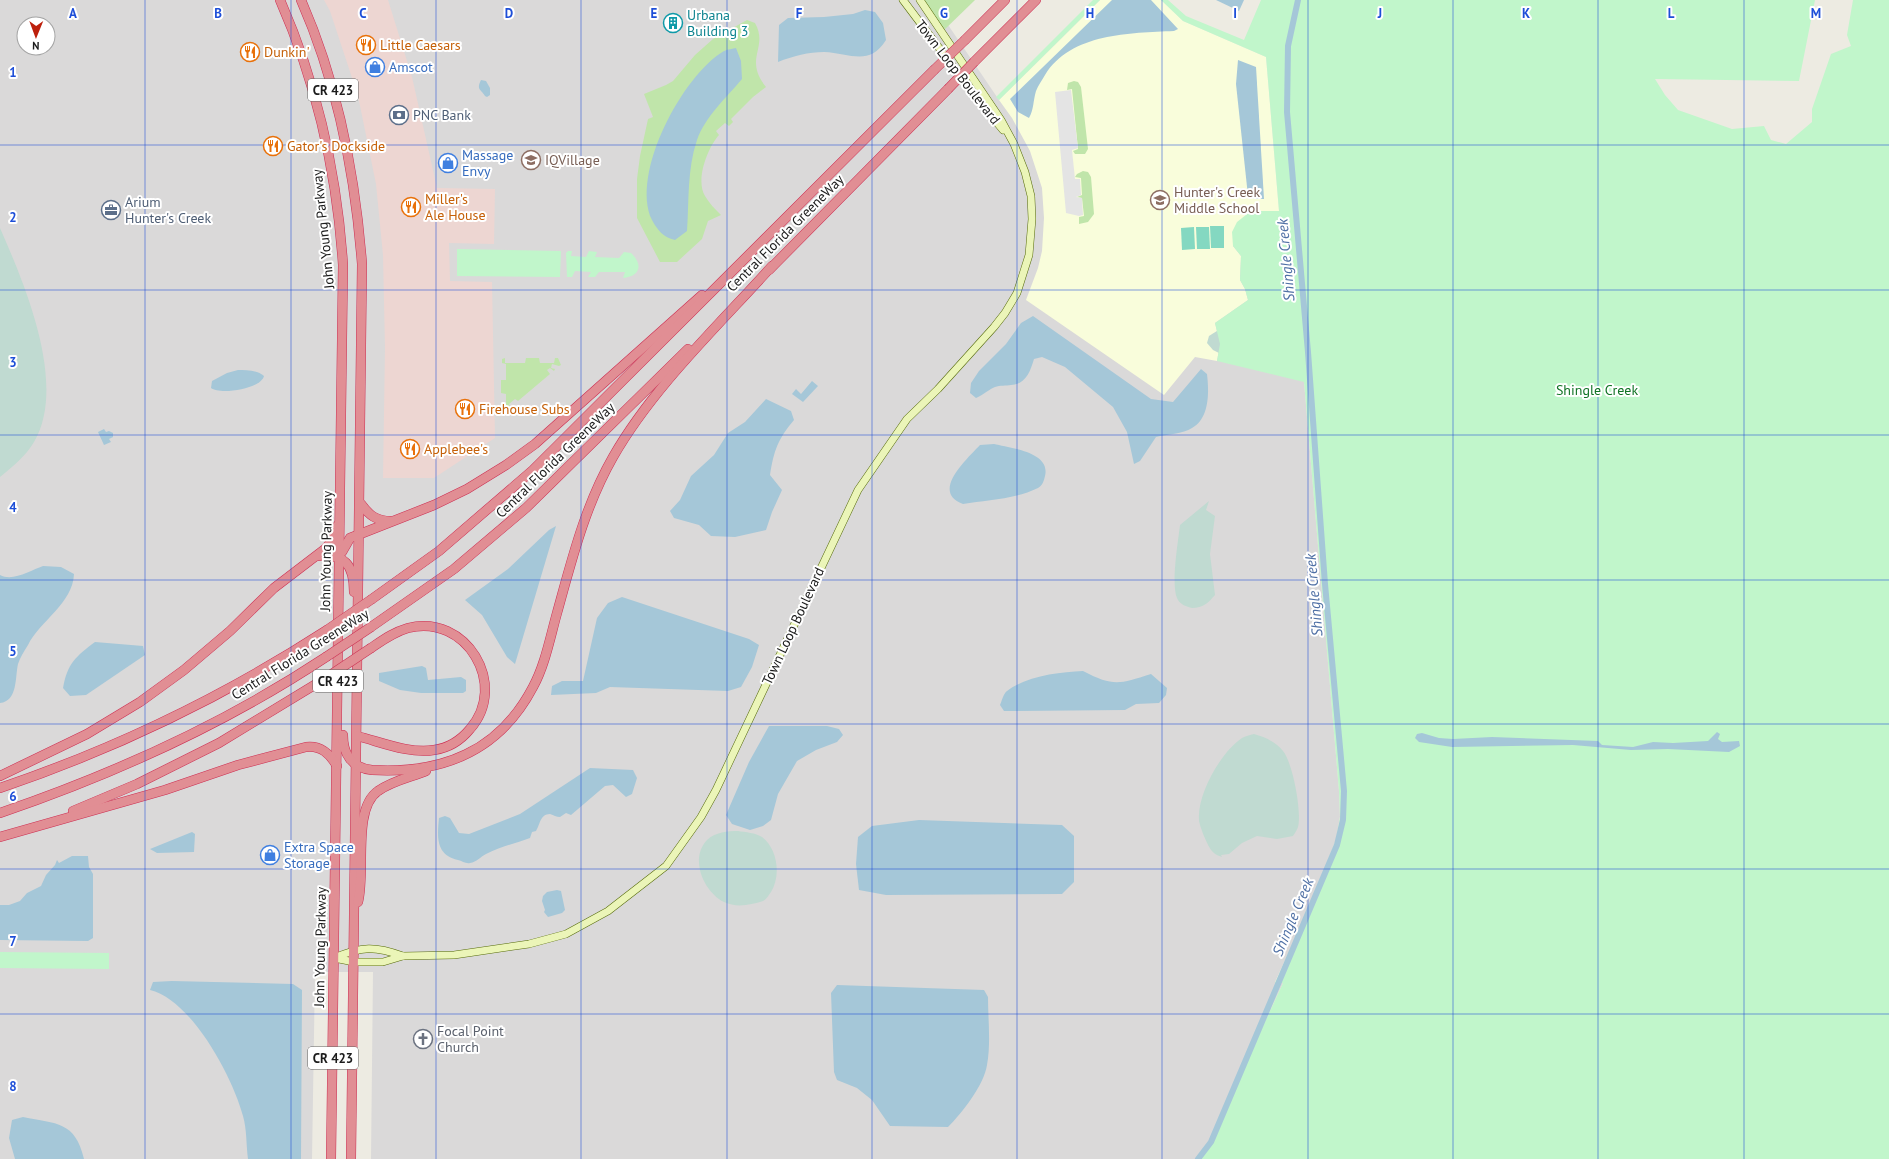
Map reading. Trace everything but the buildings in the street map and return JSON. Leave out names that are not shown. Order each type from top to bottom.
[{"type":"highway","name":"John Young Parkway","points":[[280,0],[300,51],[319,112],[329,156],[338,216],[344,295],[331,1159]]},
{"type":"highway","name":"CR 423","points":[[301,0],[321,51],[349,153],[358,216],[363,287],[351,1159]]},
{"type":"highway","name":"Central Florida GreeneWay","points":[[0,788],[95,752],[158,725],[240,682],[327,630],[439,551],[511,491],[755,250],[1004,0]]},
{"type":"highway","name":"Central Florida GreeneWay","points":[[0,813],[80,784],[168,746],[251,703],[326,657],[454,569],[532,503],[772,266],[1036,0]]},
{"type":"highway","points":[[340,557],[344,546],[350,538],[394,521],[467,489],[506,465],[535,444],[755,250]]},
{"type":"highway","points":[[355,917],[362,890],[363,816],[366,804],[378,790],[472,752],[506,726],[528,698],[540,672],[580,531],[595,492],[613,457],[636,421],[659,390],[772,266]]},
{"type":"highway","points":[[360,504],[372,516],[384,521],[394,521]]},
{"type":"highway","points":[[0,776],[87,734],[140,702],[184,670],[230,631],[274,588],[317,556],[331,542],[341,516]]},
{"type":"highway","points":[[317,556],[327,555],[340,557],[351,570],[353,575],[352,678],[358,698]]},
{"type":"highway","points":[[339,601],[345,614],[343,746],[346,754],[357,766],[374,770],[407,770],[439,765]]},
{"type":"highway","points":[[36,826],[137,784],[219,743],[326,678],[389,636],[409,628],[420,626],[444,629],[464,642],[474,652],[483,672],[485,682],[485,699],[479,716],[473,726],[457,741],[444,748],[430,751],[416,751],[357,736]]},
{"type":"highway","points":[[0,837],[165,790],[238,765],[306,747],[314,746],[324,750],[337,766]]},
{"type":"street","name":"Town Loop Boulevard","points":[[903,0],[978,101],[1014,144]]},
{"type":"street","name":"Town Loop Boulevard","points":[[334,958],[354,962],[383,962],[403,956],[454,955],[490,951],[529,944],[566,934],[608,911],[666,866],[701,817],[716,790],[858,490],[907,419],[994,327],[1016,293],[1030,255],[1032,219],[1031,196],[1027,178],[1014,144],[1001,120],[920,0]]},
{"type":"street","name":"Town Loop Boulevard","points":[[334,958],[354,949],[383,949],[403,956]]},
{"type":"shaded area","points":[[0,0],[958,0],[942,16],[999,100],[1100,0],[1161,0],[1304,382],[1340,817],[1336,840],[1307,912],[1275,982],[1283,983],[1201,1159],[371,1159],[373,972],[315,972],[312,1159],[0,1159]]},
{"type":"shaded area","points":[[324,0],[388,0],[412,77],[437,188],[495,189],[494,244],[449,243],[450,281],[492,282],[495,438],[434,478],[383,478],[385,348],[383,255],[376,184],[358,96],[330,11]]},
{"type":"shaded area","name":"Hunter's Creek Middle School","points":[[1100,0],[1161,0],[1183,21],[1266,57],[1279,211],[1251,211],[1233,246],[1241,256],[1240,280],[1245,289],[1248,300],[1215,323],[1220,344],[1217,361],[1195,357],[1164,395],[1026,300],[1038,268],[1042,251],[1044,218],[1042,188],[1030,151],[1012,118],[999,100]]},
{"type":"shaded area","points":[[1112,0],[1151,0],[1178,29],[1174,31],[1139,33],[1103,38],[1086,43],[1070,51],[1056,61],[1041,81],[1036,91],[1029,118],[1018,112],[1010,99]]},
{"type":"shaded area","points":[[1216,0],[1244,0],[1239,11]]},
{"type":"shaded area","points":[[865,10],[875,12],[883,23],[886,40],[880,48],[873,53],[866,56],[851,56],[818,52],[789,58],[778,62],[779,25],[788,18],[824,17],[853,14]]},
{"type":"shaded area","points":[[736,48],[741,61],[742,79],[716,108],[705,123],[697,140],[689,186],[687,231],[675,240],[671,239],[661,233],[654,224],[647,200],[648,177],[654,152],[664,127],[677,103],[692,81],[708,63],[724,51]]},
{"type":"shaded area","points":[[1238,60],[1256,67],[1264,199],[1255,199],[1248,196],[1236,84]]},
{"type":"shaded area","points":[[481,80],[486,81],[490,88],[490,95],[487,97],[479,88]]},
{"type":"shaded area","points":[[1071,90],[1078,148],[1072,150],[1075,179],[1080,179],[1081,195],[1076,197],[1082,198],[1083,215],[1079,216],[1066,213],[1055,92]]},
{"type":"shaded area","points":[[0,228],[20,276],[39,334],[45,363],[46,392],[43,418],[34,442],[23,457],[0,477]]},
{"type":"shaded area","points":[[1033,316],[1151,399],[1173,402],[1201,369],[1207,374],[1208,388],[1207,404],[1202,418],[1198,424],[1188,430],[1180,433],[1156,437],[1140,461],[1134,464],[1127,432],[1113,407],[1065,367],[1042,357],[1034,359],[1029,373],[1024,380],[1016,384],[995,387],[976,398],[970,393],[971,383],[979,371],[1006,344],[1021,323]]},
{"type":"shaded area","points":[[1220,329],[1227,357],[1213,350],[1207,343],[1209,336]]},
{"type":"shaded area","points":[[238,370],[255,371],[264,376],[261,381],[256,384],[240,390],[223,391],[211,388],[212,381],[227,373]]},
{"type":"shaded area","points":[[812,381],[818,386],[803,402],[792,394],[796,389],[801,394]]},
{"type":"shaded area","points":[[766,399],[791,411],[794,420],[780,439],[773,459],[770,475],[782,490],[766,530],[735,537],[711,536],[699,525],[674,518],[670,511],[680,500],[691,476],[714,455],[728,433],[745,422]]},
{"type":"shaded area","points":[[104,429],[106,432],[109,431],[113,433],[113,437],[109,439],[111,442],[104,445],[98,432]]},
{"type":"shaded area","points":[[994,444],[1028,452],[1042,461],[1045,468],[1045,476],[1042,485],[1029,492],[1001,499],[963,504],[954,499],[950,492],[950,484],[954,475],[967,458],[980,445]]},
{"type":"shaded area","points":[[1209,501],[1206,510],[1215,516],[1210,554],[1215,595],[1205,604],[1192,608],[1181,604],[1175,592],[1180,525]]},
{"type":"shaded area","points":[[556,526],[515,664],[507,657],[482,615],[465,600],[508,569],[549,530]]},
{"type":"shaded area","points":[[43,566],[61,567],[74,574],[72,584],[62,603],[33,636],[18,664],[13,693],[10,698],[0,703],[0,575],[11,577],[22,575]]},
{"type":"shaded area","points":[[622,597],[749,639],[759,645],[752,667],[741,687],[728,691],[610,687],[596,693],[551,695],[552,686],[562,681],[583,681],[597,618],[608,603]]},
{"type":"shaded area","points":[[95,642],[143,646],[145,655],[86,695],[70,696],[63,688],[67,673],[73,661]]},
{"type":"shaded area","points":[[422,666],[426,668],[428,680],[461,677],[466,680],[466,691],[463,693],[421,693],[400,690],[379,681],[379,673]]},
{"type":"shaded area","points":[[1083,671],[1110,682],[1124,682],[1151,674],[1167,688],[1166,695],[1159,703],[1136,704],[1125,710],[1004,711],[1000,705],[1007,691],[1024,682],[1034,678],[1064,672]]},
{"type":"shaded area","points":[[769,726],[827,726],[839,729],[843,735],[837,742],[816,750],[797,761],[778,794],[771,820],[763,826],[750,830],[732,824],[726,815],[749,762]]},
{"type":"shaded area","points":[[1717,732],[1720,734],[1718,739],[1722,742],[1739,741],[1740,746],[1729,752],[1668,749],[1631,750],[1573,745],[1452,747],[1419,742],[1415,738],[1417,734],[1422,733],[1439,738],[1453,739],[1492,737],[1598,741],[1602,745],[1633,747],[1653,742],[1673,743],[1708,741]]},
{"type":"shaded area","points":[[1254,734],[1274,742],[1287,757],[1298,800],[1298,827],[1293,836],[1277,839],[1257,836],[1242,843],[1229,854],[1221,855],[1222,857],[1210,849],[1200,826],[1199,810],[1202,798],[1212,774],[1226,753],[1242,738]]},
{"type":"shaded area","points":[[590,768],[633,770],[637,778],[632,794],[626,797],[613,785],[605,786],[571,815],[566,813],[560,817],[557,817],[547,814],[542,818],[536,831],[532,832],[530,838],[502,847],[484,855],[477,861],[467,863],[451,858],[442,850],[438,839],[439,818],[445,816],[450,818],[459,833],[469,834],[520,814]]},
{"type":"shaded area","points":[[919,820],[1062,825],[1074,836],[1074,882],[1062,894],[886,895],[859,890],[856,864],[858,837],[872,826]]},
{"type":"shaded area","points":[[738,831],[762,837],[772,848],[775,855],[777,871],[774,886],[766,899],[754,904],[733,905],[724,902],[710,891],[701,874],[699,865],[699,856],[702,848],[710,837],[726,832]]},
{"type":"shaded area","points":[[192,832],[195,834],[194,852],[157,853],[150,849]]},
{"type":"shaded area","points":[[72,856],[88,856],[89,867],[93,874],[93,938],[88,941],[0,940],[0,905],[9,905],[20,901],[27,893],[41,886],[46,875],[55,865],[57,860],[59,863]]},
{"type":"shaded area","points":[[557,890],[561,891],[565,910],[562,913],[548,917],[544,912],[545,910],[542,901],[543,896],[547,892]]},
{"type":"shaded area","points":[[172,981],[293,984],[302,990],[301,1159],[248,1159],[243,1116],[238,1100],[220,1062],[195,1024],[181,1009],[166,997],[150,990],[153,982]]},
{"type":"shaded area","points":[[837,985],[984,990],[988,997],[989,1031],[989,1048],[985,1073],[972,1098],[948,1127],[890,1126],[872,1100],[857,1088],[837,1080],[834,1072],[831,993]]},
{"type":"shaded area","points":[[23,1117],[63,1126],[75,1137],[84,1159],[15,1159],[9,1138],[12,1120]]},
{"type":"green space","points":[[920,0],[975,0],[942,32]]},
{"type":"green space","points":[[1093,0],[1100,0],[999,100],[996,97]]},
{"type":"green space","name":"Shingle Creek","points":[[1161,0],[1168,0],[1186,16],[1244,40],[1261,0],[1815,0],[1799,81],[1655,79],[1665,95],[1678,110],[1732,129],[1764,126],[1771,140],[1786,144],[1812,122],[1812,109],[1831,54],[1851,46],[1847,35],[1853,0],[1889,0],[1889,1159],[1201,1159],[1283,983],[1275,983],[1307,912],[1336,840],[1340,817],[1304,382],[1217,361],[1220,344],[1215,323],[1248,300],[1245,289],[1240,280],[1241,256],[1233,246],[1232,232],[1237,222],[1251,211],[1279,211],[1266,57],[1183,21]]},
{"type":"green space","points":[[747,20],[755,23],[759,32],[756,61],[759,77],[766,87],[753,97],[731,119],[733,122],[729,126],[725,123],[716,131],[719,135],[707,155],[702,173],[702,189],[708,201],[721,215],[708,221],[702,239],[677,262],[660,262],[637,218],[637,179],[640,156],[648,119],[653,117],[644,94],[673,81],[695,55],[713,39]]},
{"type":"green space","points":[[1074,81],[1078,82],[1081,87],[1088,149],[1085,154],[1075,154],[1073,151],[1078,149],[1072,89],[1067,90],[1068,83]]},
{"type":"green space","points":[[1083,171],[1088,172],[1091,177],[1094,214],[1088,222],[1079,224],[1079,217],[1084,216],[1082,198],[1077,197],[1082,195],[1081,178],[1075,177]]},
{"type":"green space","points":[[1210,226],[1224,226],[1224,248],[1211,248]]},
{"type":"green space","points":[[1194,227],[1195,249],[1182,250],[1181,228]]},
{"type":"green space","points":[[1196,227],[1209,227],[1210,249],[1197,249]]},
{"type":"green space","points":[[457,249],[561,251],[560,277],[457,276]]},
{"type":"green space","points":[[568,251],[572,251],[571,256],[586,257],[589,251],[597,252],[595,257],[619,258],[624,252],[631,253],[637,261],[638,269],[634,275],[623,278],[625,272],[599,272],[595,277],[588,277],[591,272],[575,271],[572,277],[567,277],[566,253]]},
{"type":"green space","points":[[505,358],[505,363],[525,363],[526,358],[539,358],[540,363],[554,363],[555,358],[558,358],[561,365],[559,366],[552,364],[551,368],[555,369],[554,371],[550,368],[547,370],[550,374],[518,401],[515,399],[509,404],[511,408],[502,413],[501,411],[506,410],[506,394],[501,393],[501,380],[506,380],[506,364],[502,363],[502,359]]},
{"type":"green space","points":[[0,952],[109,953],[109,969],[0,968]]},
{"type":"waterway","name":"Shingle Creek","points":[[1198,1159],[1211,1142],[1337,845],[1343,820],[1344,791],[1325,584],[1308,352],[1287,112],[1288,46],[1298,0]]},
{"type":"place","name":"Urbana Building 3","points":[[673,23]]},
{"type":"place","name":"Little Caesars","points":[[366,45]]},
{"type":"place","name":"Dunkin'","points":[[250,52]]},
{"type":"place","name":"Amscot","points":[[375,67]]},
{"type":"place","name":"PNC Bank","points":[[399,115]]},
{"type":"place","name":"Gator's Dockside","points":[[273,146]]},
{"type":"place","name":"IQVillage","points":[[531,160]]},
{"type":"place","name":"Massage Envy","points":[[448,163]]},
{"type":"place","name":"Hunter's Creek Middle School","points":[[1160,200]]},
{"type":"place","name":"Miller's Ale House","points":[[411,207]]},
{"type":"place","name":"Arium Hunter's Creek","points":[[111,210]]},
{"type":"place","name":"Firehouse Subs","points":[[465,409]]},
{"type":"place","name":"Applebee's","points":[[410,449]]},
{"type":"place","name":"Extra Space Storage","points":[[270,855]]},
{"type":"place","name":"Focal Point Church","points":[[423,1039]]}]
